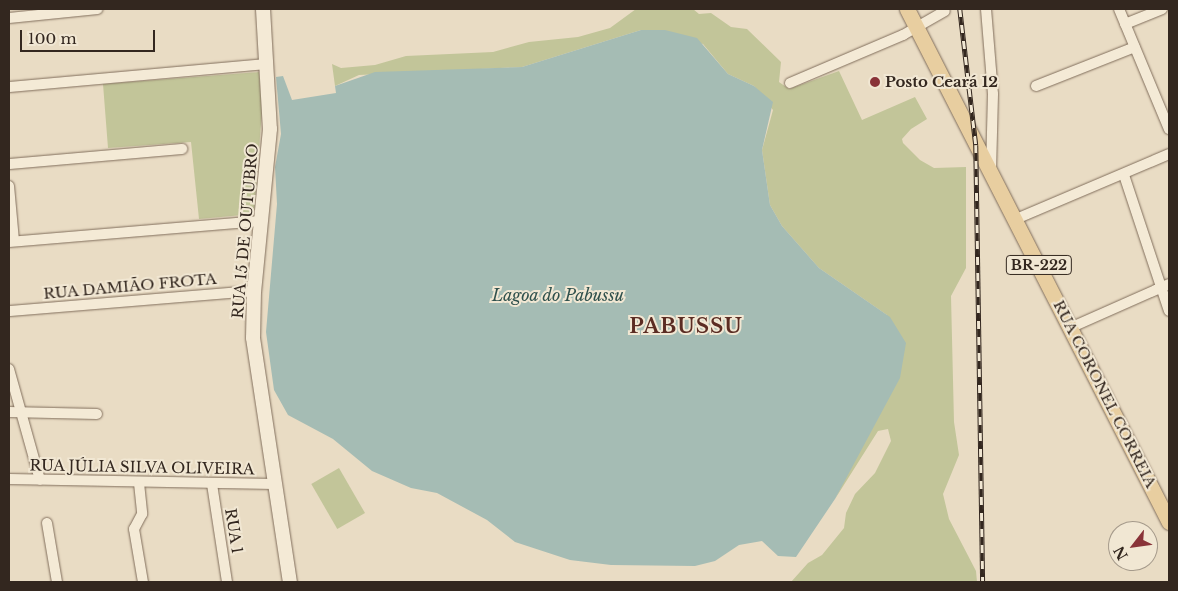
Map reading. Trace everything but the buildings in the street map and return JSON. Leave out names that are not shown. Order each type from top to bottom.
[{"type":"main road","name":"RUA 15 DE OUTUBRO","points":[[263,9],[270,129],[254,291],[254,361],[290,582]]},
{"type":"main road","name":"RUA CORONEL CORREIA","points":[[907,9],[1072,327],[1169,522]]},
{"type":"street","points":[[9,18],[98,9]]},
{"type":"street","points":[[986,9],[993,94],[991,173]]},
{"type":"street","points":[[1119,9],[1169,129]]},
{"type":"street","points":[[1125,24],[1162,9]]},
{"type":"street","points":[[790,83],[904,35],[916,26],[945,12]]},
{"type":"street","points":[[1036,86],[1135,47]]},
{"type":"street","points":[[9,87],[267,64]]},
{"type":"street","points":[[9,164],[182,149]]},
{"type":"street","points":[[1016,219],[1124,175],[1169,154]]},
{"type":"street","points":[[1124,175],[1159,288],[1169,311]]},
{"type":"street","points":[[9,186],[11,242],[260,220]]},
{"type":"street","points":[[1072,327],[1169,284]]},
{"type":"street","name":"RUA DAMIÃO FROTA","points":[[9,312],[254,291]]},
{"type":"street","points":[[9,369],[40,480]]},
{"type":"street","points":[[9,412],[98,414]]},
{"type":"street","name":"RUA JÚLIA SILVA OLIVEIRA","points":[[9,479],[139,483],[274,484]]},
{"type":"street","points":[[139,483],[142,514],[134,529],[143,582]]},
{"type":"street","name":"RUA 1","points":[[212,484],[227,582]]},
{"type":"street","points":[[47,523],[57,582]]},
{"type":"green space","points":[[636,9],[693,9],[699,14],[711,13],[731,27],[747,29],[781,62],[779,82],[789,89],[839,71],[862,120],[915,97],[927,119],[911,129],[902,139],[903,143],[920,160],[934,168],[966,167],[966,268],[951,296],[954,422],[959,455],[943,494],[949,519],[976,571],[977,582],[791,582],[808,563],[822,555],[844,528],[846,513],[855,494],[875,473],[891,441],[888,429],[878,431],[835,499],[874,420],[887,315],[819,268],[782,226],[770,205],[762,150],[773,110],[754,86],[728,74],[703,44],[641,30],[522,67],[359,75],[335,86],[332,64],[341,68],[375,65],[406,56],[493,52],[529,42],[578,37],[610,28]]},
{"type":"green space","points":[[259,72],[262,111],[254,214],[199,219],[191,142],[108,148],[103,84]]},
{"type":"green space","points":[[339,468],[365,513],[337,529],[311,484]]},
{"type":"water","name":"Lagoa do Pabussu","points":[[641,30],[665,30],[697,38],[728,74],[754,86],[773,102],[762,150],[770,205],[782,226],[819,268],[890,317],[906,343],[900,378],[835,499],[796,557],[778,556],[762,541],[739,545],[715,561],[695,566],[611,565],[570,560],[515,542],[487,520],[437,493],[411,488],[372,471],[333,439],[288,415],[274,390],[266,332],[277,204],[275,167],[281,134],[276,77],[283,76],[292,100],[336,93],[335,86],[375,72],[522,67]]},
{"type":"railway","points":[[960,9],[976,145],[983,582]]},
{"type":"place","name":"Posto Ceará 12","points":[[875,82]]},
{"type":"district","name":"PABUSSU","points":[[686,326]]}]
